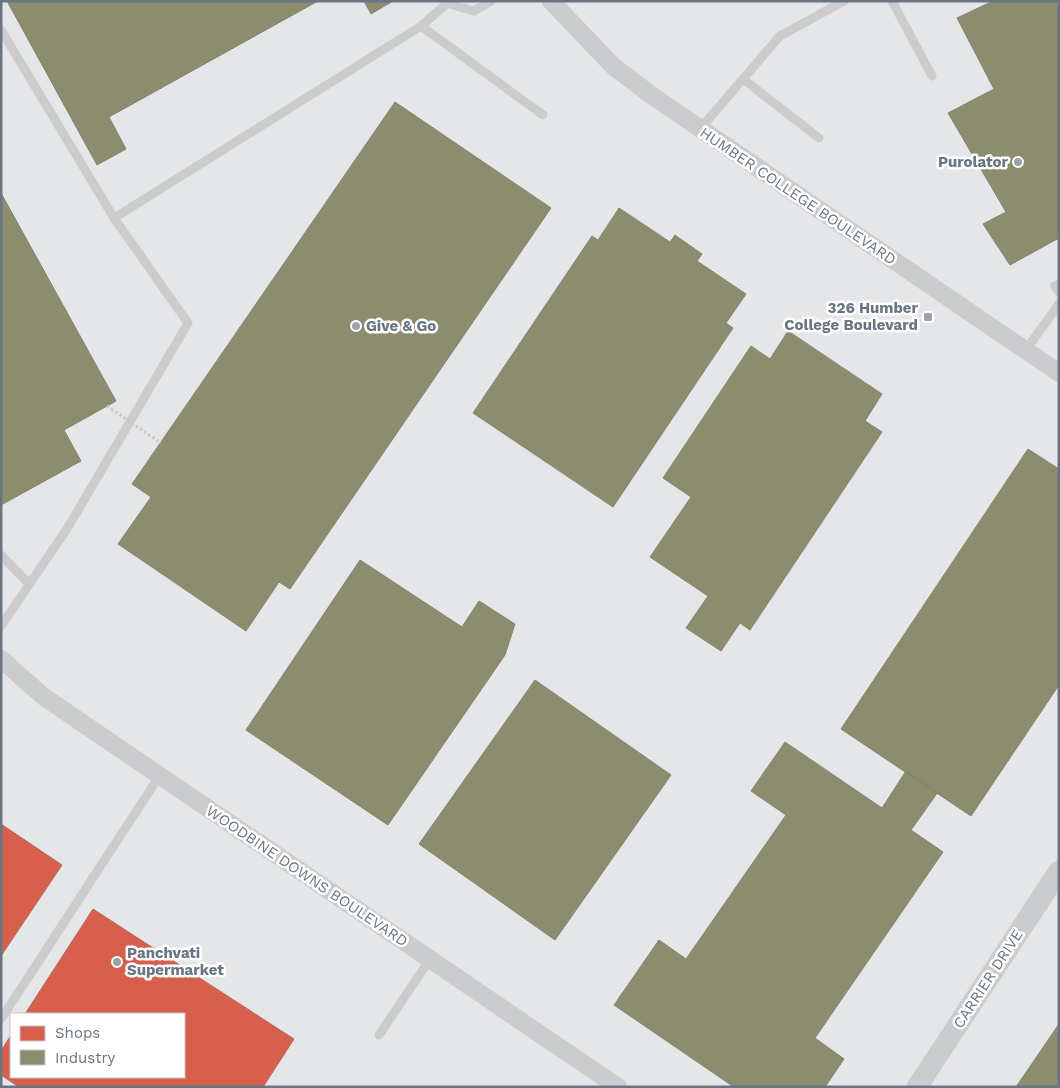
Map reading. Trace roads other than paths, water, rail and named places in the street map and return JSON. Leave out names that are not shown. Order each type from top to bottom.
[{"type":"street","name":"HUMBER COLLEGE BOULEVARD","points":[[551,1],[613,66],[700,129],[1059,373]]},
{"type":"street","name":"WOODBINE DOWNS BOULEVARD","points":[[1,659],[44,697],[613,1085]]},
{"type":"street","name":"CARRIER DRIVE","points":[[917,1087],[1059,871]]},
{"type":"lane","points":[[114,218],[421,26],[450,3],[474,11],[491,1]]},
{"type":"lane","points":[[700,129],[780,36],[844,1]]},
{"type":"lane","points":[[892,1],[932,76]]},
{"type":"lane","points":[[421,26],[543,115]]},
{"type":"lane","points":[[1,30],[114,218],[188,323],[66,529],[1,626]]},
{"type":"lane","points":[[743,79],[819,138]]},
{"type":"lane","points":[[1059,284],[1055,286],[1059,292]]},
{"type":"lane","points":[[1025,351],[1059,304]]},
{"type":"lane","points":[[1,555],[30,584]]},
{"type":"lane","points":[[1,1019],[160,775]]},
{"type":"lane","points":[[379,1035],[430,959]]},
{"type":"place","name":"Purolator","points":[[1018,162]]},
{"type":"place","name":"326 Humber College Boulevard","points":[[928,317]]},
{"type":"place","name":"Give & Go","points":[[356,326]]},
{"type":"place","name":"Panchvati Supermarket","points":[[117,962]]}]
